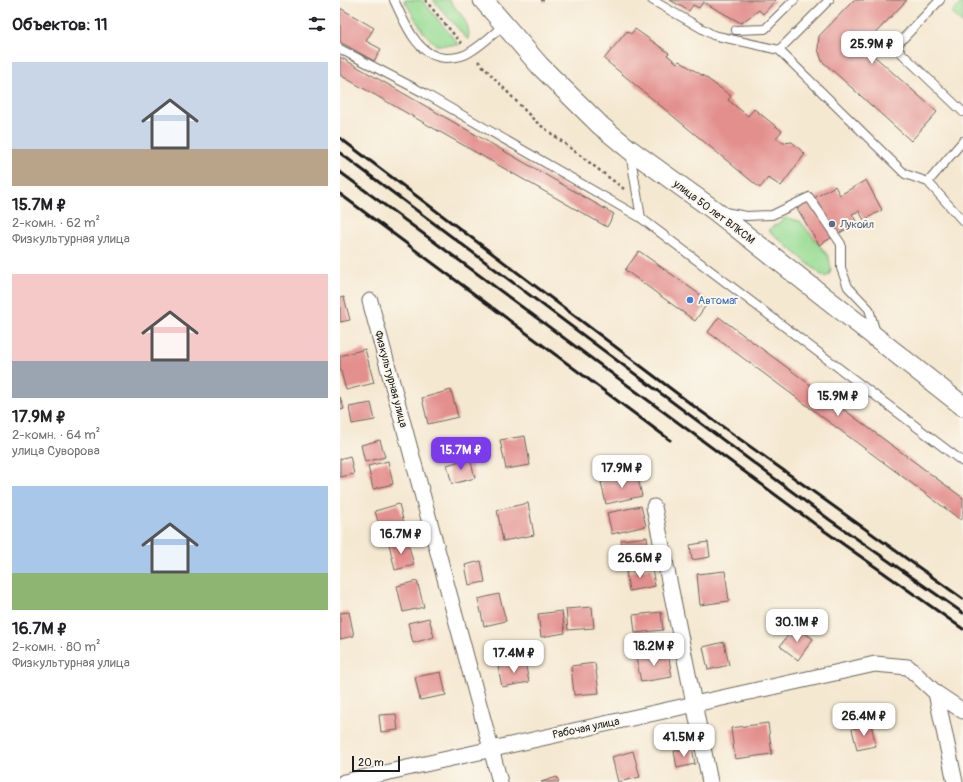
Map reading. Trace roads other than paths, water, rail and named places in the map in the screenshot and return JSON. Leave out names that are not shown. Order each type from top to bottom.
[{"type":"street","name":"улица 50 лет ВЛКСМ","points":[[485,3],[576,104],[629,149],[714,210],[963,406]]},
{"type":"street","name":"Физкультурная улица","points":[[370,301],[500,782]]},
{"type":"street","points":[[654,507],[710,782]]},
{"type":"street","name":"Рабочая улица","points":[[344,782],[875,664],[908,667],[936,692],[963,711]]},
{"type":"street","points":[[936,692],[955,782]]},
{"type":"lane","points":[[394,0],[414,39],[422,48],[438,58],[452,58],[470,53],[504,25]]},
{"type":"lane","points":[[652,0],[713,35],[779,50],[905,174],[928,182],[963,221]]},
{"type":"lane","points":[[736,30],[765,29],[794,0]]},
{"type":"lane","points":[[779,50],[829,0]]},
{"type":"lane","points":[[940,0],[895,47],[963,112]]},
{"type":"lane","points":[[340,49],[424,94],[642,218],[963,462]]},
{"type":"lane","points":[[928,182],[963,141]]},
{"type":"lane","points":[[629,149],[642,218]]},
{"type":"lane","points":[[714,210],[746,216],[772,215],[809,198],[841,244],[841,268],[848,287],[869,309],[878,338]]},
{"type":"railway","points":[[340,138],[695,407],[963,599]]},
{"type":"railway","points":[[340,153],[830,520],[963,613]]},
{"type":"railway","points":[[340,172],[819,527],[963,629]]},
{"type":"railway","points":[[340,194],[670,440]]},
{"type":"place","name":"Лукойл","points":[[832,224]]},
{"type":"place","name":"Автомаг","points":[[690,300]]}]
